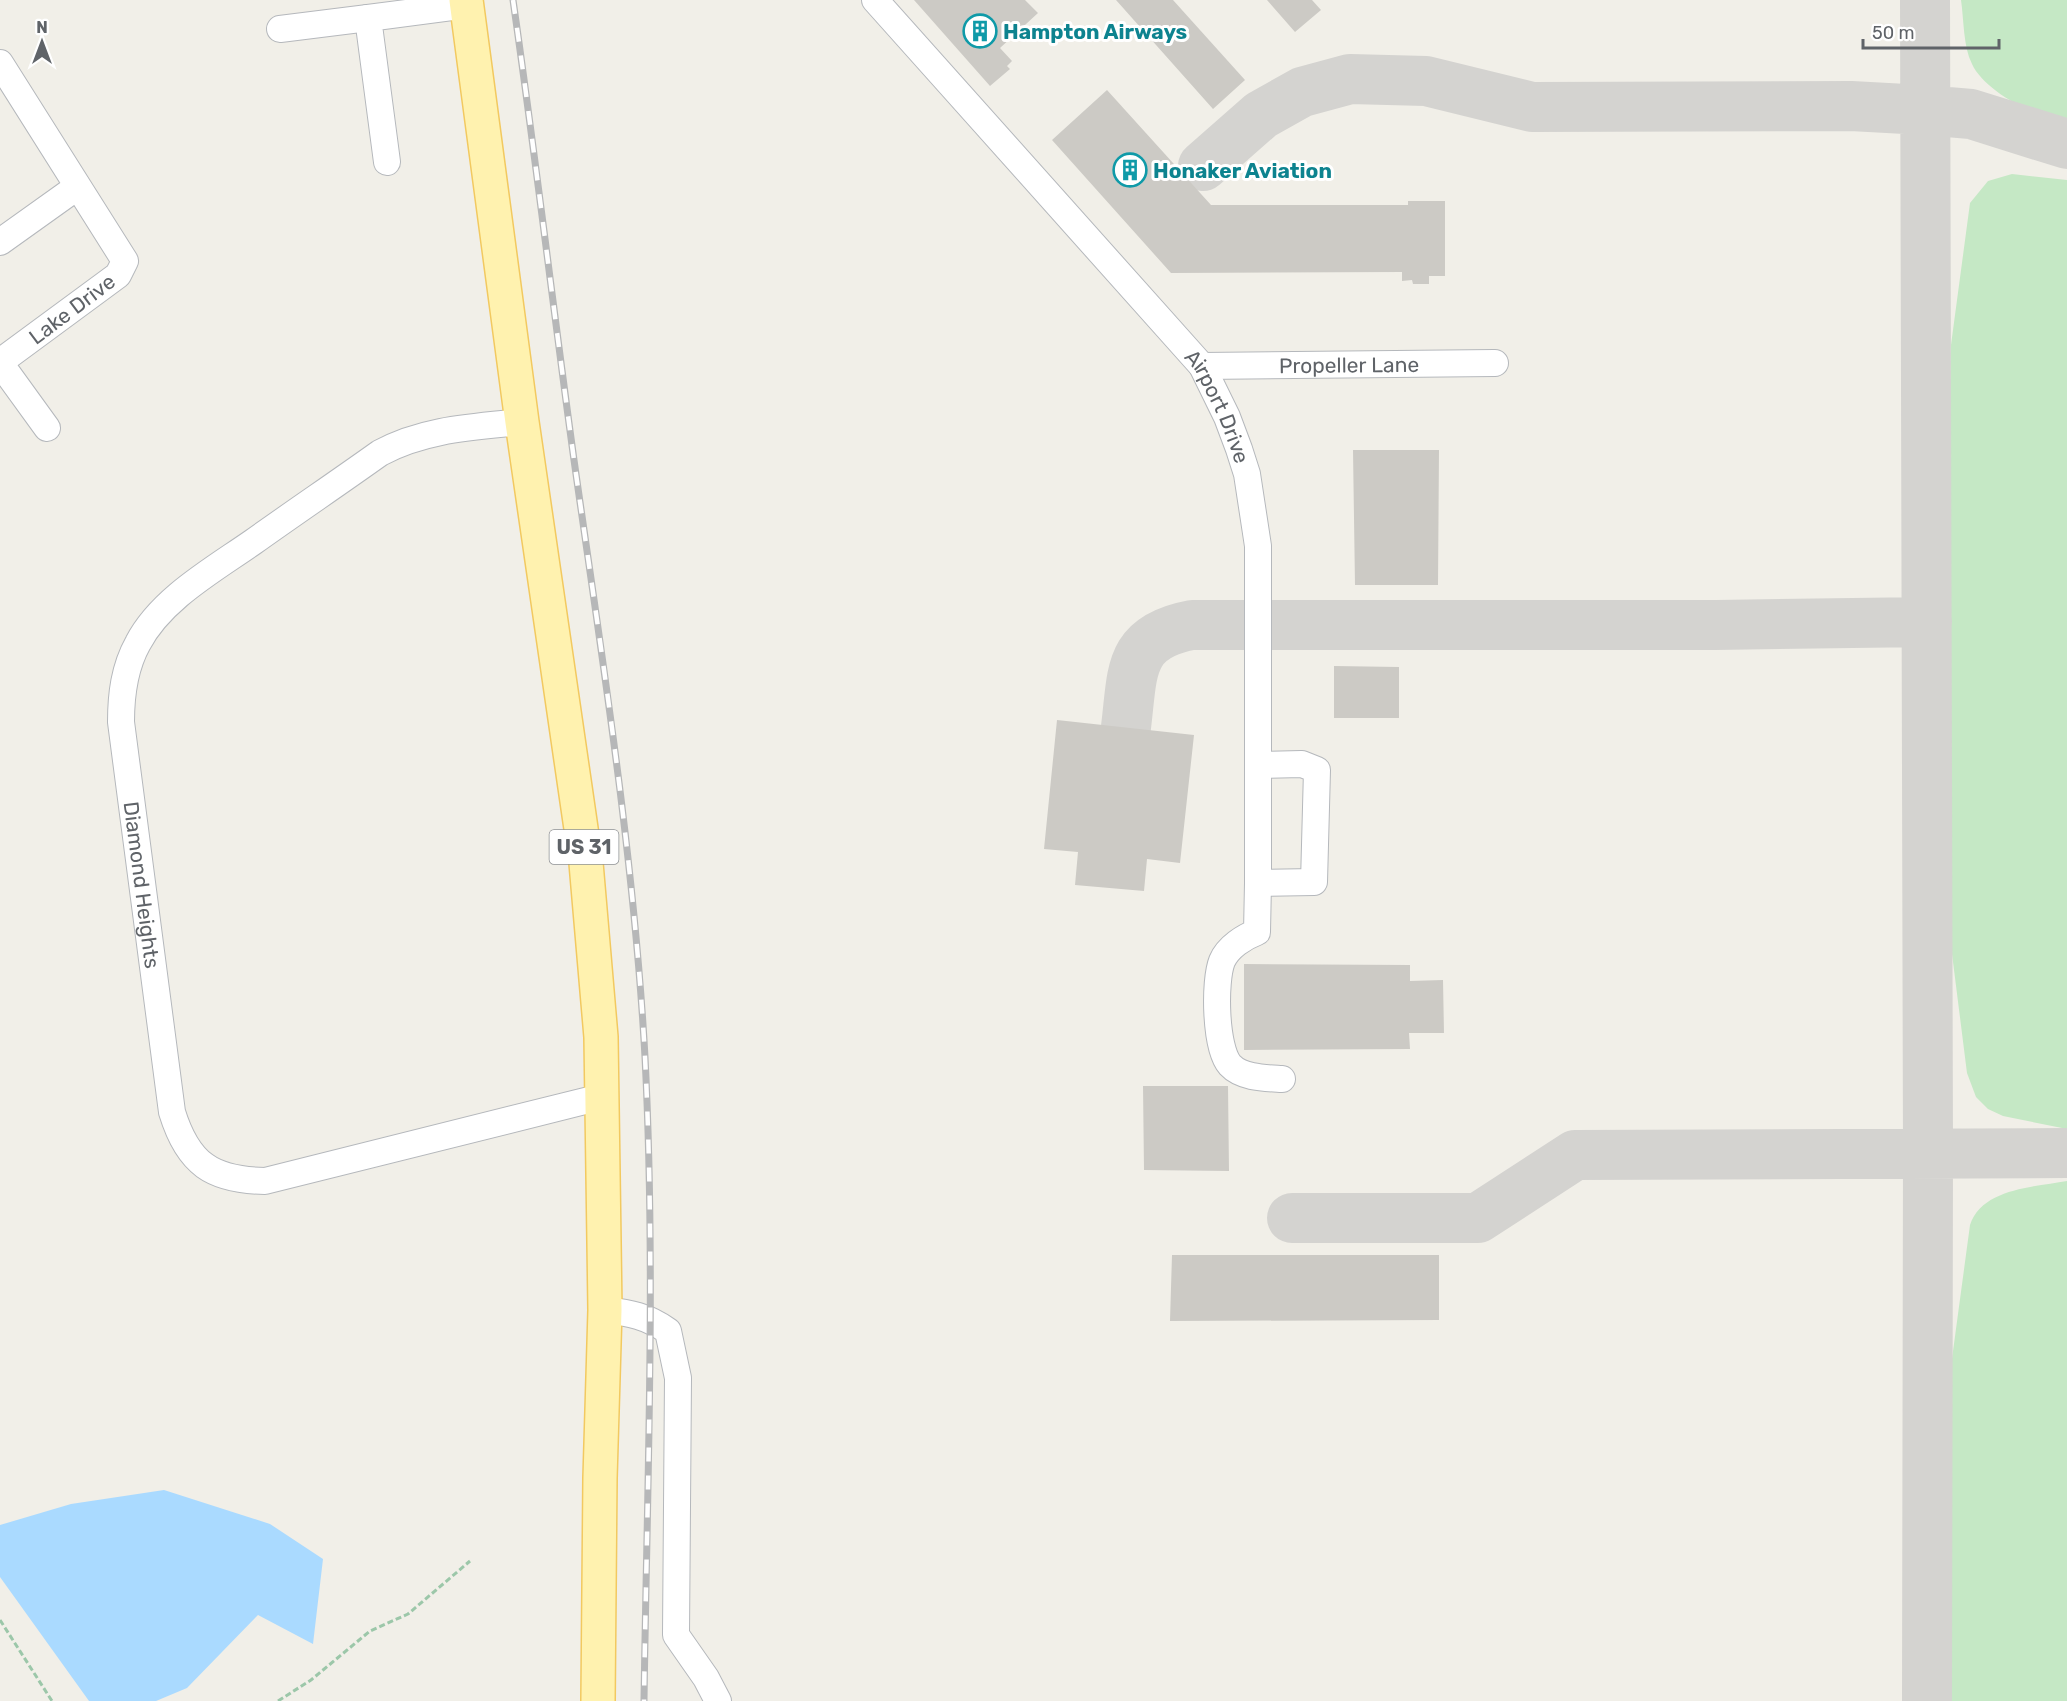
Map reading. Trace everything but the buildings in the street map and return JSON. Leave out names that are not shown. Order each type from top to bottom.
[{"type":"main road","name":"US 31","points":[[467,3],[522,422],[586,862],[601,1037],[605,1310],[598,1701]]},
{"type":"street","name":"Airport Drive","points":[[875,0],[1202,366],[1227,417],[1239,449],[1254,511],[1260,582],[1260,765],[1257,932],[1245,937],[1222,960],[1218,994],[1220,1040],[1229,1064],[1239,1071],[1256,1077],[1282,1079]]},
{"type":"street","points":[[280,29],[467,3]]},
{"type":"street","points":[[368,18],[387,162]]},
{"type":"street","name":"Lake Drive","points":[[0,63],[77,187],[124,255],[124,266],[118,275],[0,362],[47,428]]},
{"type":"street","points":[[0,242],[77,187]]},
{"type":"street","name":"Propeller Lane","points":[[1202,366],[1495,363]]},
{"type":"street","name":"Diamond Heights","points":[[522,422],[441,431],[398,443],[380,453],[189,587],[153,622],[138,642],[126,670],[121,722],[172,1112],[177,1129],[194,1156],[209,1170],[234,1180],[265,1181],[601,1097]]},
{"type":"street","points":[[1258,883],[1314,882],[1317,770],[1302,764],[1260,765]]},
{"type":"street","points":[[605,1310],[642,1316],[668,1331],[678,1378],[676,1635],[706,1678],[718,1701]]},
{"type":"path","points":[[278,1701],[311,1680],[370,1631],[408,1614],[470,1561]]},
{"type":"path","points":[[0,1620],[52,1701]]},
{"type":"green space","points":[[1961,0],[2067,0],[2067,123],[2027,110],[2000,93],[1978,74],[1967,49]]},
{"type":"green space","points":[[2012,174],[2067,180],[2067,1129],[2003,1116],[1988,1109],[1976,1097],[1967,1073],[1951,946],[1951,345],[1970,203],[1988,181]]},
{"type":"green space","points":[[2067,1181],[2067,1701],[1952,1701],[1951,1366],[1970,1225],[1976,1213],[1998,1196],[2011,1191]]},
{"type":"water","points":[[164,1490],[270,1524],[323,1559],[313,1644],[258,1615],[187,1688],[156,1701],[89,1701],[0,1577],[0,1525],[71,1504]]},
{"type":"taxiway","points":[[1925,0],[1927,1701]]},
{"type":"taxiway","points":[[1203,166],[1261,115],[1302,92],[1350,79],[1426,81],[1532,107],[1851,106],[1971,114],[2067,144]]},
{"type":"taxiway","points":[[1126,727],[1133,674],[1144,648],[1155,638],[1192,625],[1716,625],[1927,622]]},
{"type":"taxiway","points":[[1292,1218],[1478,1218],[1575,1155],[2067,1153]]},
{"type":"railway","points":[[513,0],[616,758],[640,982],[645,1057],[650,1218],[650,1379],[644,1701]]},
{"type":"place","name":"Hampton Airways","points":[[980,31]]},
{"type":"place","name":"Honaker Aviation","points":[[1130,170]]}]
